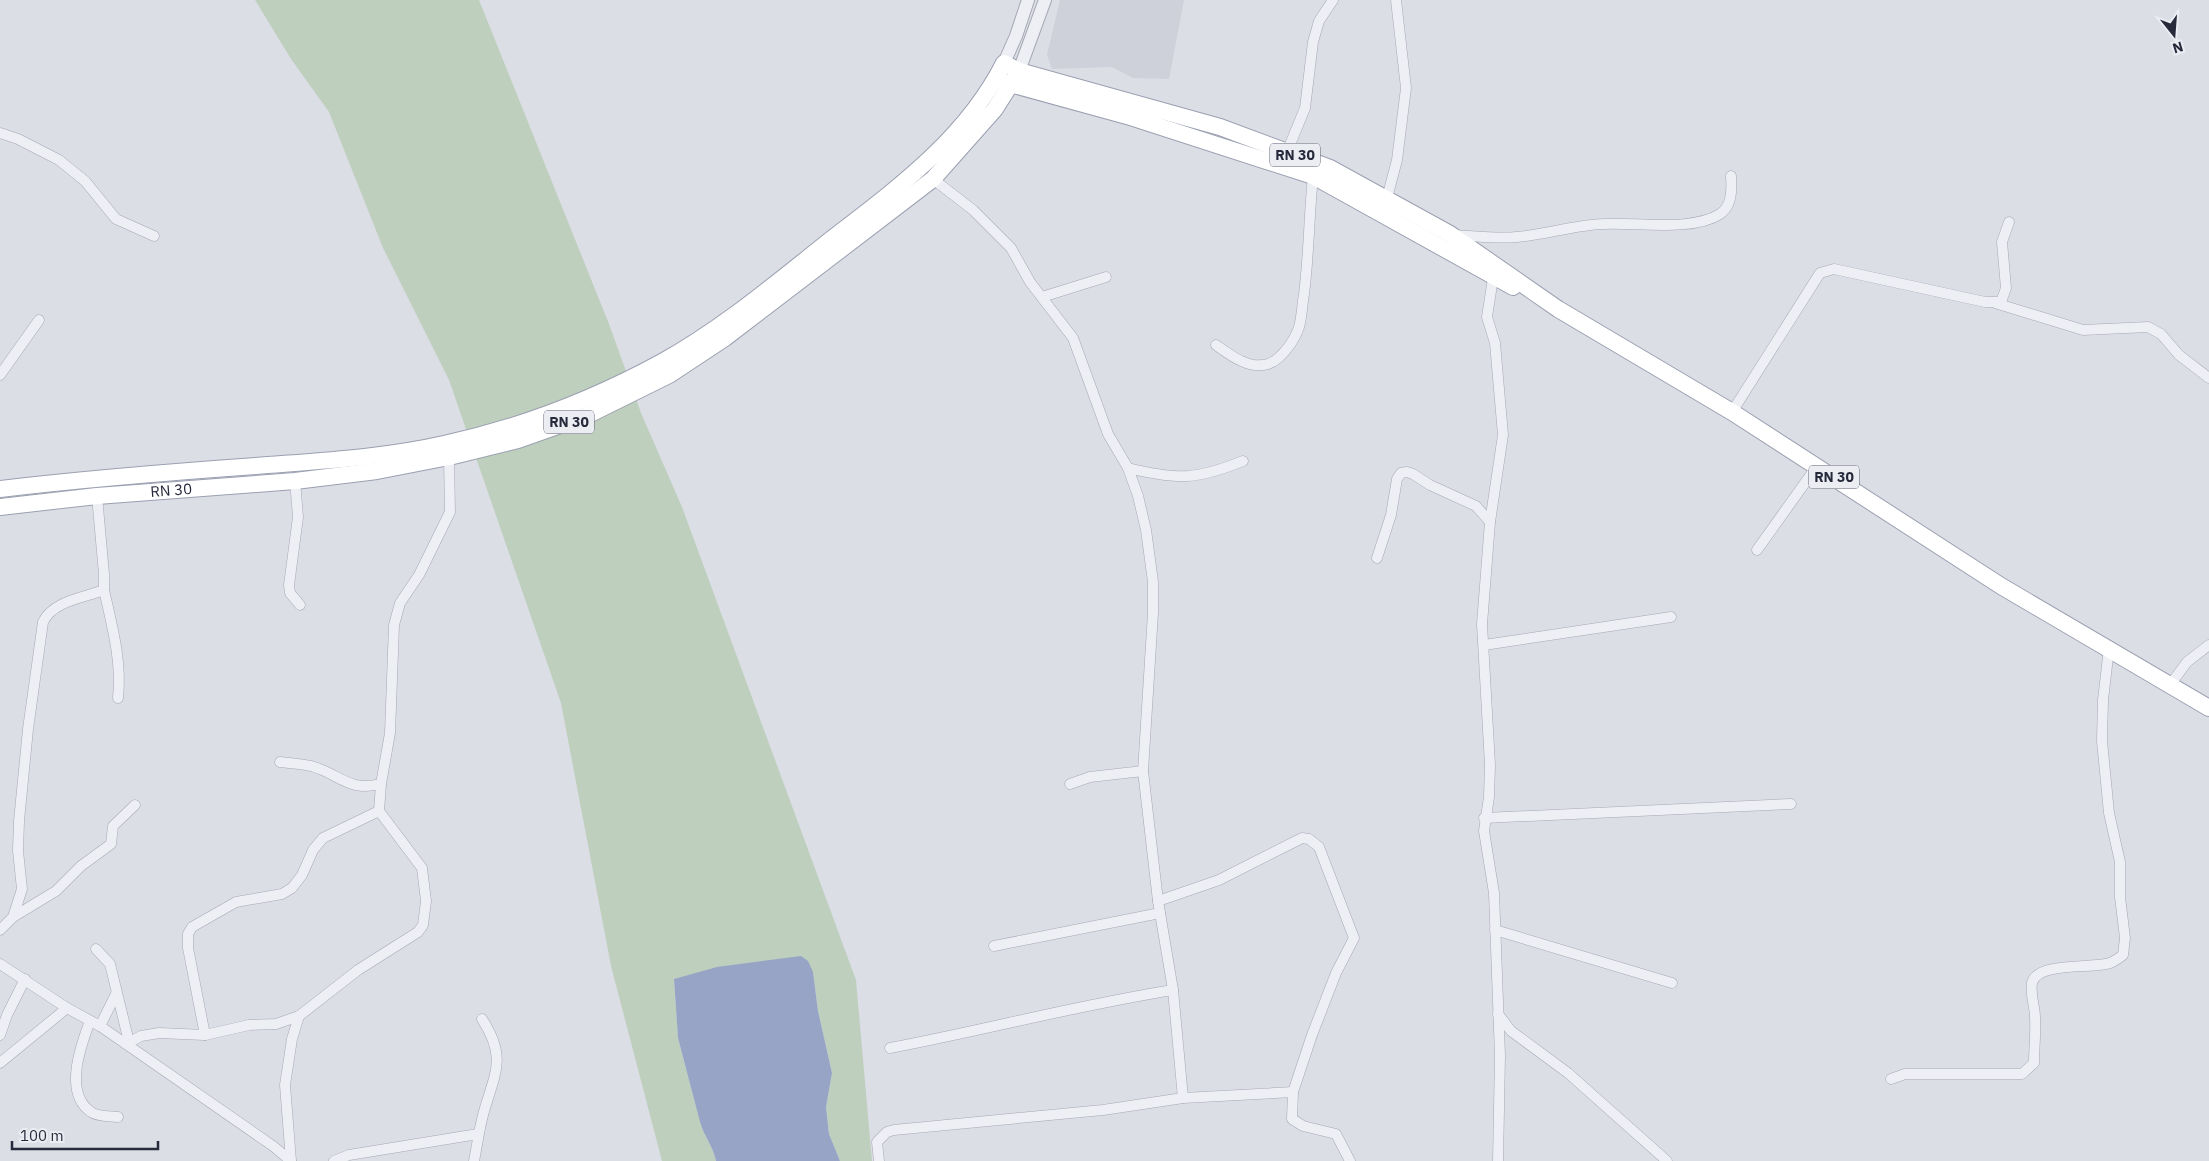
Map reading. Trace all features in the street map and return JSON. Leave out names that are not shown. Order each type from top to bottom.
[{"type":"main road","name":"RN 30","points":[[0,489],[93,478],[375,457],[453,442],[514,425],[580,402],[663,361],[717,327],[921,169],[967,119],[996,78],[1004,63],[1015,78],[1313,176],[1493,278],[1558,309]]},
{"type":"main road","name":"RN 30","points":[[996,78],[1015,78],[1220,127],[1330,168],[1450,234],[1558,309],[1732,412],[2001,586],[2209,708]]},
{"type":"main road","name":"RN 30","points":[[0,507],[97,496],[295,481],[377,471],[449,457],[518,440],[586,416],[670,375],[725,338],[933,179],[995,109],[1015,78]]},
{"type":"street","points":[[1004,63],[1016,36],[1028,0]]},
{"type":"street","points":[[1015,78],[1045,0]]},
{"type":"street","points":[[1287,152],[1305,108],[1313,42],[1319,21],[1333,0]]},
{"type":"street","points":[[1386,198],[1397,160],[1406,88],[1396,0]]},
{"type":"street","points":[[0,133],[18,139],[59,160],[85,182],[116,219],[154,236]]},
{"type":"street","points":[[1216,345],[1235,358],[1253,365],[1267,364],[1276,360],[1294,338],[1300,326],[1313,176]]},
{"type":"street","points":[[1450,234],[1492,239],[1520,237],[1557,229],[1603,224],[1678,224],[1709,220],[1722,213],[1729,203],[1732,190],[1731,176]]},
{"type":"street","points":[[933,179],[973,210],[1011,248],[1030,282],[1073,338],[1108,434],[1128,468],[1138,496],[1146,530],[1153,582],[1144,771],[1158,901],[1173,990],[1183,1098]]},
{"type":"street","points":[[1995,303],[2004,298],[2005,280],[2002,242],[2009,222]]},
{"type":"street","points":[[1732,412],[1820,273],[1828,270],[1995,303],[2083,330],[2148,328],[2161,334],[2178,355],[2209,378]]},
{"type":"street","points":[[1042,297],[1106,277]]},
{"type":"street","points":[[1493,278],[1486,317],[1495,343],[1503,435],[1490,522],[1482,600],[1490,765],[1489,797],[1484,818],[1494,893],[1500,1102],[1498,1161]]},
{"type":"street","points":[[0,376],[39,320]]},
{"type":"street","points":[[127,1043],[141,1036],[159,1033],[204,1035],[249,1026],[276,1024],[299,1016],[336,985],[418,932],[423,925],[426,901],[422,868],[379,811],[381,784],[390,733],[394,625],[400,603],[419,576],[450,512],[449,457]]},
{"type":"street","points":[[1128,468],[1154,475],[1178,478],[1201,476],[1243,461]]},
{"type":"street","points":[[1757,550],[1817,466]]},
{"type":"street","points":[[1377,558],[1391,515],[1397,479],[1401,473],[1413,474],[1430,485],[1476,506],[1490,522]]},
{"type":"street","points":[[295,481],[298,517],[288,585],[290,593],[300,605]]},
{"type":"street","points":[[97,496],[104,590],[117,644],[120,679],[118,698]]},
{"type":"street","points":[[1476,506],[1495,497]]},
{"type":"street","points":[[13,917],[22,889],[18,851],[19,822],[28,730],[43,622],[48,612],[56,607],[104,590]]},
{"type":"street","points":[[1484,645],[1671,617]]},
{"type":"street","points":[[2170,685],[2187,662],[2209,645]]},
{"type":"street","points":[[1891,1079],[1905,1074],[2022,1074],[2034,1063],[2036,1020],[2032,981],[2036,976],[2051,970],[2071,966],[2110,964],[2123,954],[2125,938],[2120,897],[2120,862],[2109,813],[2102,741],[2103,700],[2109,648]]},
{"type":"street","points":[[280,762],[312,766],[357,787],[366,788],[381,784]]},
{"type":"street","points":[[1070,784],[1090,777],[1144,771]]},
{"type":"street","points":[[1484,818],[1791,804]]},
{"type":"street","points":[[0,930],[13,917],[56,891],[81,866],[111,844],[113,826],[135,805]]},
{"type":"street","points":[[204,1035],[188,948],[188,934],[192,927],[236,902],[282,894],[292,888],[302,875],[313,850],[323,838],[379,811]]},
{"type":"street","points":[[1158,901],[1219,880],[1302,838],[1309,839],[1319,847],[1354,938],[1336,973],[1292,1092],[1292,1119],[1303,1126],[1336,1134],[1350,1161]]},
{"type":"street","points":[[994,946],[1160,913]]},
{"type":"street","points":[[1495,930],[1672,983]]},
{"type":"street","points":[[96,949],[110,964],[127,1043]]},
{"type":"street","points":[[0,964],[67,1008],[127,1043],[273,1146],[291,1161]]},
{"type":"street","points":[[0,1035],[25,979]]},
{"type":"street","points":[[890,1048],[967,1033],[1119,998],[1173,990]]},
{"type":"street","points":[[100,1026],[116,994]]},
{"type":"street","points":[[2,1056],[67,1008]]},
{"type":"street","points":[[1498,1014],[1511,1030],[1568,1073],[1667,1161]]},
{"type":"street","points":[[291,1161],[285,1085],[292,1039],[299,1016]]},
{"type":"street","points":[[474,1161],[478,1134],[498,1069],[494,1044],[482,1018]]},
{"type":"street","points":[[90,1021],[75,1064],[81,1102],[91,1113],[118,1116]]},
{"type":"street","points":[[879,1161],[877,1142],[887,1132],[894,1130],[1103,1110],[1183,1098],[1292,1092]]},
{"type":"street","points":[[334,1161],[349,1156],[478,1134]]},
{"type":"shaded area","points":[[1060,0],[1184,0],[1169,79],[1133,78],[1112,67],[1052,69],[1047,55]]},
{"type":"green space","points":[[255,0],[479,0],[609,324],[641,413],[682,507],[856,980],[872,1161],[840,1161],[829,1134],[826,1107],[832,1073],[818,1011],[813,972],[674,979],[678,1038],[700,1122],[716,1161],[662,1161],[611,966],[561,703],[449,380],[383,248],[329,112],[291,59]]},
{"type":"water","points":[[801,956],[808,961],[813,972],[818,1011],[832,1073],[826,1107],[829,1134],[840,1161],[716,1161],[700,1122],[678,1038],[674,979],[717,967]]}]
